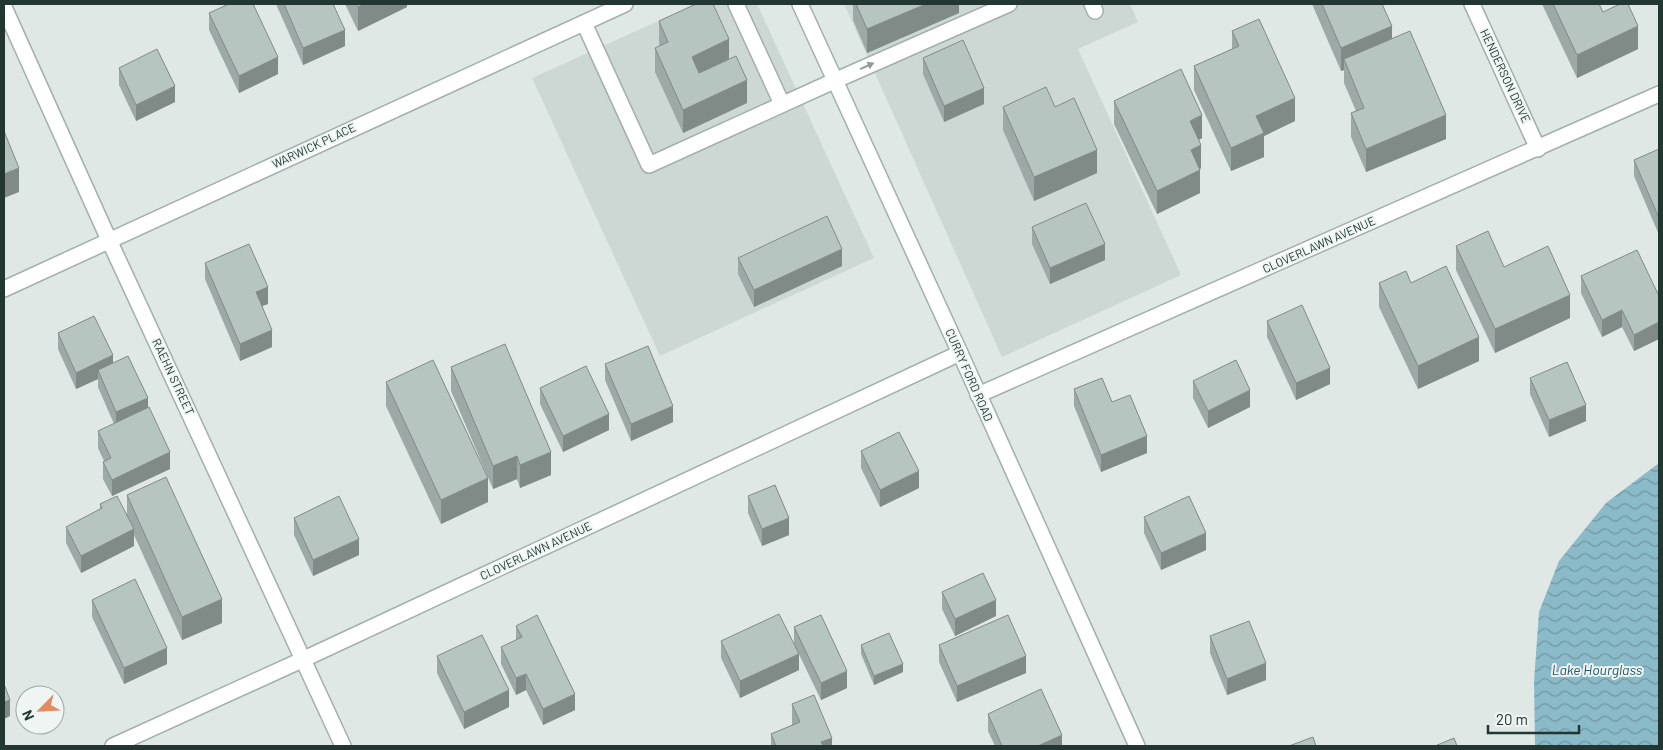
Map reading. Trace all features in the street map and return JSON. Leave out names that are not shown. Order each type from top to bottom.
[{"type":"street","name":"WARWICK PLACE","points":[[4,289],[625,4]]},
{"type":"street","points":[[736,4],[782,104]]},
{"type":"street","name":"CURRY FORD ROAD","points":[[800,4],[1137,746]]},
{"type":"street","points":[[584,22],[649,165],[1009,4]]},
{"type":"street","name":"HENDERSON DRIVE","points":[[1472,4],[1538,149]]},
{"type":"street","name":"RAEHN STREET","points":[[4,7],[109,240],[343,746]]},
{"type":"street","name":"CLOVERLAWN AVENUE","points":[[978,395],[1659,94]]},
{"type":"street","name":"CLOVERLAWN AVENUE","points":[[112,746],[304,659],[960,354]]},
{"type":"shaded area","points":[[696,4],[757,4],[874,258],[660,356],[532,78]]},
{"type":"shaded area","points":[[844,4],[1130,4],[1138,22],[1078,49],[1181,275],[1002,357]]},
{"type":"water","name":"Lake Hourglass","points":[[1659,463],[1659,746],[1535,746],[1534,681],[1539,612],[1559,561],[1606,503]]},
{"type":"building","points":[[229,4],[253,4],[278,57],[239,76],[209,13]]},
{"type":"building","points":[[284,4],[333,4],[345,30],[303,48]]},
{"type":"building","points":[[696,4],[713,4],[729,39],[692,57],[699,73],[736,56],[747,80],[683,110],[655,48],[668,42],[659,21]]},
{"type":"building","points":[[856,4],[926,4],[867,29]]},
{"type":"building","points":[[1322,4],[1382,4],[1392,26],[1341,48]]},
{"type":"building","points":[[1553,4],[1599,4],[1603,12],[1620,4],[1628,4],[1638,26],[1577,55]]},
{"type":"building","points":[[1259,19],[1295,98],[1256,116],[1264,133],[1231,148],[1194,66],[1239,46],[1232,31]]},
{"type":"building","points":[[1410,31],[1446,115],[1366,149],[1351,113],[1364,108],[1344,59]]},
{"type":"building","points":[[963,40],[984,88],[944,106],[923,58]]},
{"type":"building","points":[[157,49],[175,86],[136,105],[119,68]]},
{"type":"building","points":[[1181,69],[1202,115],[1190,121],[1201,145],[1191,150],[1200,170],[1157,191],[1114,101]]},
{"type":"building","points":[[1046,87],[1055,107],[1074,98],[1097,150],[1034,177],[1003,107]]},
{"type":"building","points":[[4,131],[19,168],[4,174]]},
{"type":"building","points":[[1659,149],[1659,218],[1634,160]]},
{"type":"building","points":[[1086,203],[1105,244],[1050,268],[1032,227]]},
{"type":"building","points":[[827,216],[842,249],[754,290],[738,258]]},
{"type":"building","points":[[1488,231],[1504,267],[1548,246],[1570,295],[1495,329],[1456,246]]},
{"type":"building","points":[[249,244],[268,287],[256,292],[272,330],[240,344],[205,263]]},
{"type":"building","points":[[1637,250],[1659,296],[1659,322],[1634,335],[1622,310],[1602,320],[1581,276]]},
{"type":"building","points":[[1446,266],[1479,337],[1418,366],[1379,283],[1406,271],[1411,283]]},
{"type":"building","points":[[1302,305],[1330,368],[1296,383],[1267,321]]},
{"type":"building","points":[[94,316],[113,355],[76,373],[58,333]]},
{"type":"building","points":[[505,344],[551,452],[520,465],[517,456],[493,466],[451,367]]},
{"type":"building","points":[[648,346],[673,406],[631,424],[605,364]]},
{"type":"building","points":[[128,356],[148,398],[116,412],[98,370]]},
{"type":"building","points":[[433,360],[488,478],[441,500],[386,382]]},
{"type":"building","points":[[1236,360],[1250,390],[1208,411],[1193,381]]},
{"type":"building","points":[[1567,362],[1586,405],[1549,420],[1530,378]]},
{"type":"building","points":[[586,366],[609,414],[563,436],[540,388]]},
{"type":"building","points":[[1102,378],[1112,402],[1130,395],[1147,436],[1101,455],[1074,389]]},
{"type":"building","points":[[149,407],[170,452],[112,480],[103,462],[111,458],[98,431]]},
{"type":"building","points":[[899,432],[919,471],[880,490],[861,451]]},
{"type":"building","points":[[166,477],[222,599],[182,617],[127,495]]},
{"type":"building","points":[[775,485],[789,518],[762,529],[748,496]]},
{"type":"building","points":[[117,496],[134,529],[81,556],[66,527],[102,508],[100,504]]},
{"type":"building","points":[[339,496],[359,539],[313,560],[294,518]]},
{"type":"building","points":[[1189,496],[1206,533],[1161,553],[1144,517]]},
{"type":"building","points":[[983,573],[996,600],[955,619],[942,592]]},
{"type":"building","points":[[135,579],[167,648],[124,668],[92,600]]},
{"type":"building","points":[[779,614],[799,654],[740,681],[721,641]]},
{"type":"building","points":[[537,615],[575,694],[543,709],[526,674],[516,678],[501,647],[522,637],[516,626]]},
{"type":"building","points":[[821,615],[847,671],[821,683],[794,627]]},
{"type":"building","points":[[1008,615],[1026,656],[957,686],[939,645]]},
{"type":"building","points":[[1249,621],[1266,663],[1227,679],[1210,636]]},
{"type":"building","points":[[889,633],[903,664],[874,676],[861,645]]},
{"type":"building","points":[[482,635],[509,690],[464,712],[437,656]]},
{"type":"building","points":[[4,684],[10,700],[4,702]]},
{"type":"building","points":[[1041,689],[1062,735],[1038,746],[1002,746],[988,714]]},
{"type":"building","points":[[814,695],[832,738],[821,742],[823,746],[776,746],[771,734],[800,722],[792,704]]},
{"type":"building","points":[[1313,737],[1316,746],[1289,746]]},
{"type":"building","points":[[1454,738],[1457,746],[1435,746]]}]
